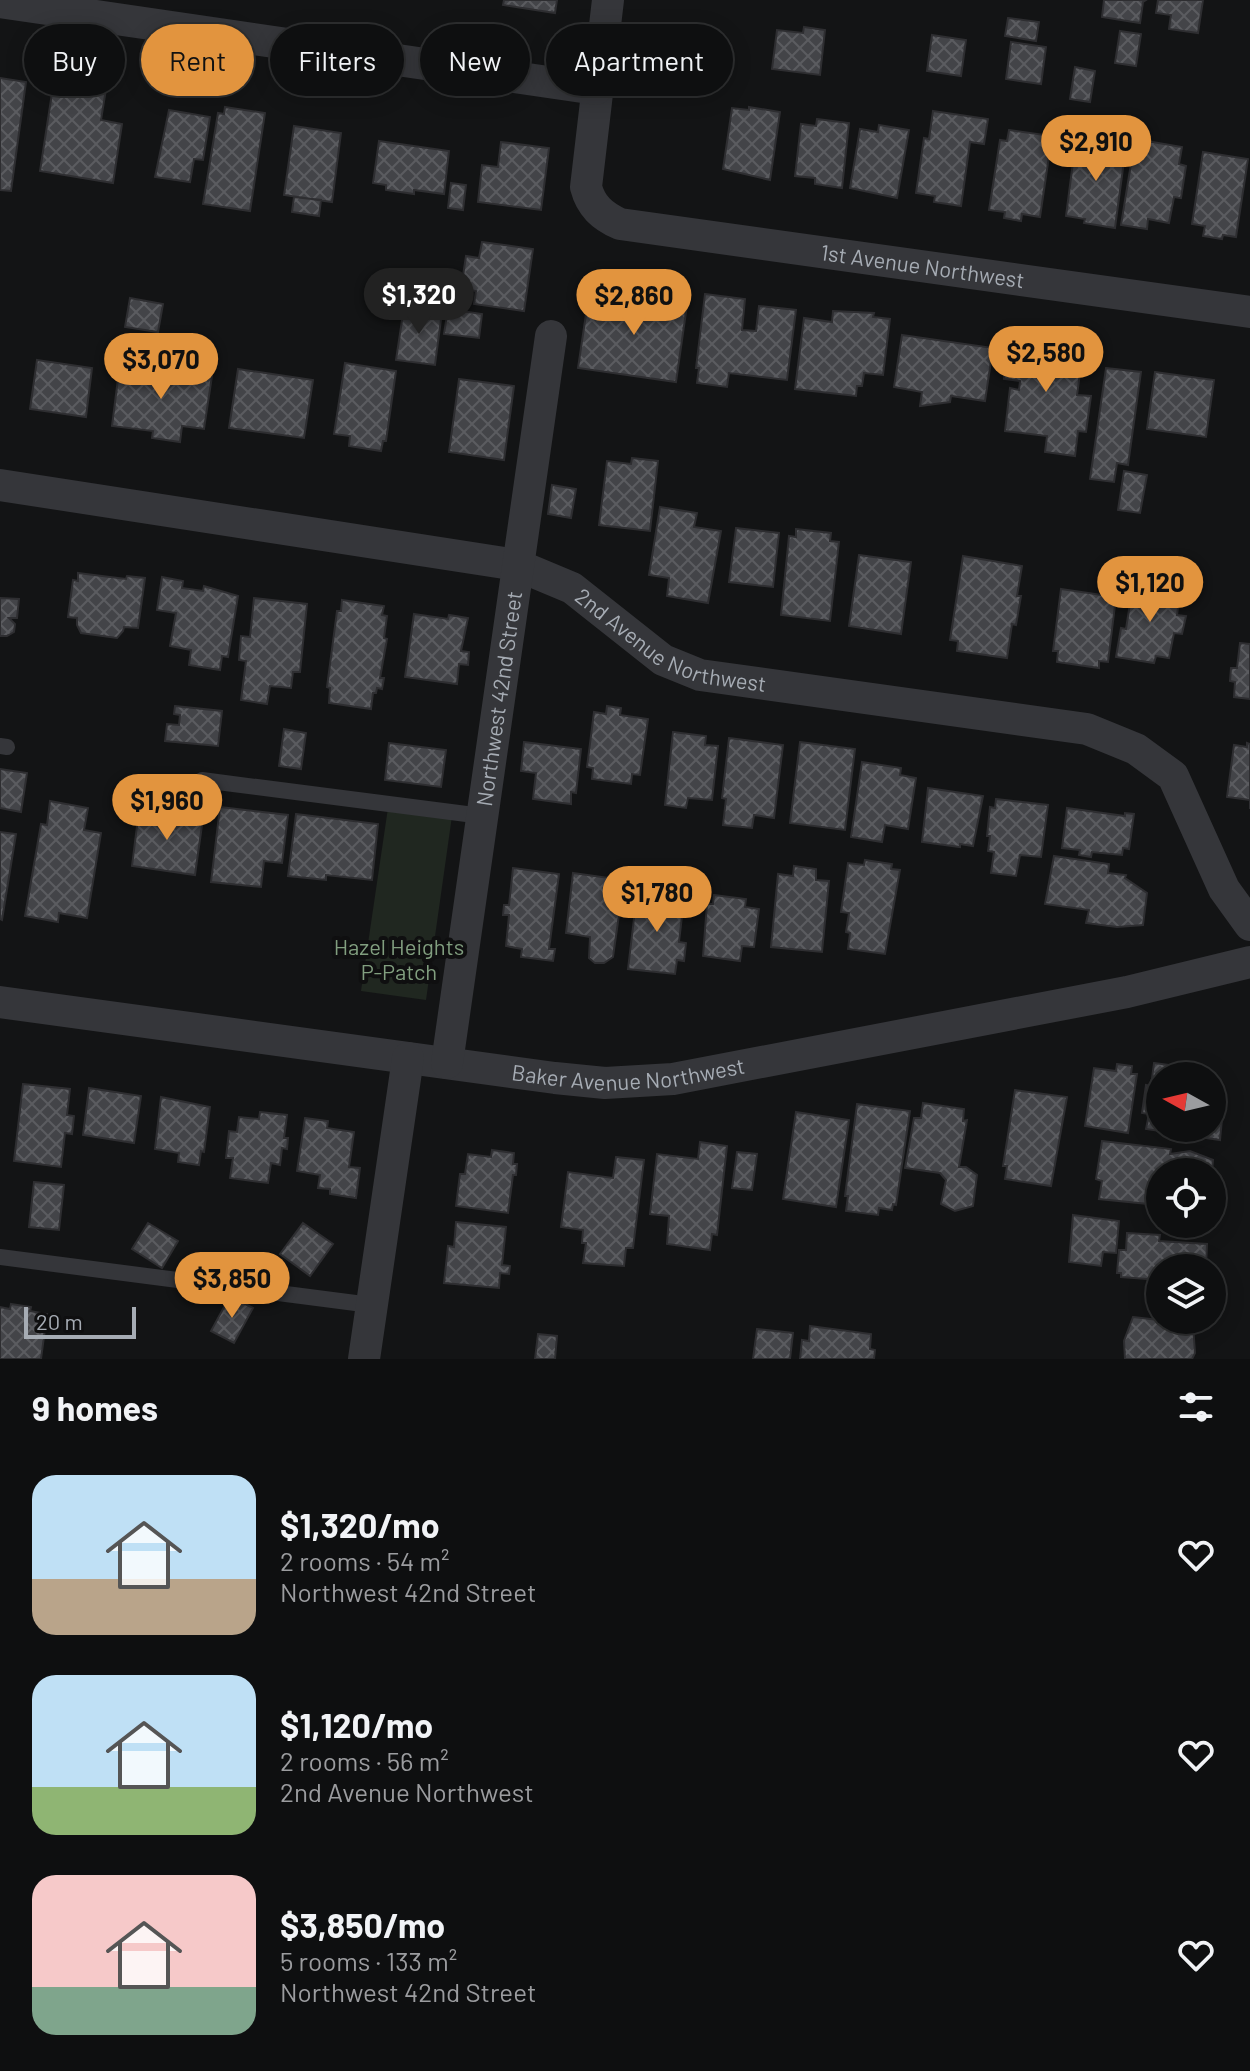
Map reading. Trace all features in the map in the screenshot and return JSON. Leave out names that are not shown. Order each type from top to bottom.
[{"type":"street","points":[[605,24],[608,0]]},
{"type":"street","points":[[0,2],[546,82]]},
{"type":"street","name":"1st Avenue Northwest","points":[[595,96],[586,187],[598,211],[620,224],[1250,312]]},
{"type":"street","name":"Northwest 42nd Street","points":[[447,1063],[551,336]]},
{"type":"street","name":"2nd Avenue Northwest","points":[[0,485],[517,565],[572,588],[663,660],[700,675],[1087,729],[1136,749],[1173,776],[1224,889],[1250,925]]},
{"type":"street","name":"Baker Avenue Northwest","points":[[0,1002],[605,1083],[673,1079],[1127,992],[1250,962]]},
{"type":"street","points":[[364,1359],[408,1058]]},
{"type":"lane","points":[[202,780],[482,816]]},
{"type":"lane","points":[[0,1257],[371,1305]]},
{"type":"green space","name":"Hazel Heights P-Patch","points":[[388,808],[452,816],[426,1000],[361,991]]},
{"type":"building","points":[[504,0],[557,0],[555,13],[503,5]]},
{"type":"building","points":[[1104,0],[1146,0],[1140,23],[1102,17]]},
{"type":"building","points":[[1158,0],[1203,0],[1198,33],[1169,29],[1171,15],[1156,13]]},
{"type":"building","points":[[1008,18],[1039,22],[1036,41],[1005,36]]},
{"type":"building","points":[[804,27],[825,30],[820,75],[772,69],[777,30],[803,33]]},
{"type":"building","points":[[1120,31],[1141,34],[1136,66],[1115,63]]},
{"type":"building","points":[[932,35],[966,40],[961,76],[927,71]]},
{"type":"building","points":[[1011,42],[1046,47],[1041,84],[1006,79]]},
{"type":"building","points":[[1075,67],[1095,71],[1090,102],[1070,99]]},
{"type":"building","points":[[0,78],[24,82],[24,96],[11,191],[0,190]]},
{"type":"building","points":[[52,96],[105,96],[101,120],[122,124],[113,183],[40,171]]},
{"type":"building","points":[[225,107],[265,113],[250,211],[203,204],[218,113],[224,114]]},
{"type":"building","points":[[749,107],[780,112],[770,180],[723,169],[732,108],[749,110]]},
{"type":"building","points":[[169,110],[210,117],[203,160],[194,159],[190,182],[155,177]]},
{"type":"building","points":[[933,111],[988,119],[984,144],[970,142],[961,206],[934,202],[935,196],[916,193],[924,138],[929,139]]},
{"type":"building","points":[[817,119],[849,123],[842,188],[815,184],[815,178],[795,176],[801,124],[816,126]]},
{"type":"building","points":[[879,125],[909,130],[897,198],[850,188],[860,129],[878,132]]},
{"type":"building","points":[[294,126],[341,133],[332,202],[284,195]]},
{"type":"building","points":[[1009,130],[1052,136],[1040,217],[1022,214],[1021,221],[1004,218],[1005,212],[989,210],[1000,140],[1007,141]]},
{"type":"building","points":[[1076,139],[1126,146],[1115,228],[1084,223],[1085,219],[1066,216]]},
{"type":"building","points":[[1135,139],[1182,147],[1179,164],[1186,166],[1181,198],[1174,197],[1169,223],[1148,219],[1147,229],[1121,225]]},
{"type":"building","points":[[379,141],[449,151],[444,194],[386,190],[386,185],[373,183]]},
{"type":"building","points":[[501,142],[549,148],[541,210],[478,202],[482,165],[498,167]]},
{"type":"building","points":[[1203,152],[1248,159],[1236,237],[1223,235],[1222,239],[1203,236],[1205,226],[1192,224]]},
{"type":"building","points":[[451,183],[466,185],[463,210],[448,208]]},
{"type":"building","points":[[294,197],[321,200],[319,216],[292,212]]},
{"type":"building","points":[[482,242],[533,249],[524,311],[474,304],[476,291],[461,289],[466,256],[479,258]]},
{"type":"building","points":[[645,292],[688,298],[676,382],[578,368],[589,294],[617,298],[616,306],[642,310]]},
{"type":"building","points":[[705,294],[745,299],[742,330],[756,331],[759,306],[796,310],[787,380],[729,373],[727,387],[697,383]]},
{"type":"building","points":[[130,298],[163,304],[158,332],[125,327]]},
{"type":"building","points":[[404,307],[442,312],[435,365],[396,360]]},
{"type":"building","points":[[448,309],[482,314],[479,338],[444,334]]},
{"type":"building","points":[[833,311],[874,313],[873,317],[890,319],[883,375],[864,373],[856,396],[795,389],[804,318],[832,322]]},
{"type":"building","points":[[902,335],[993,348],[985,401],[951,396],[950,402],[920,406],[922,392],[894,387]]},
{"type":"building","points":[[1009,335],[1038,339],[1038,347],[1083,352],[1077,395],[1091,396],[1086,432],[1078,431],[1075,456],[1045,452],[1047,436],[1005,431],[1010,388],[1019,390],[1020,381],[1004,379]]},
{"type":"building","points":[[37,360],[92,368],[86,417],[30,409]]},
{"type":"building","points":[[120,363],[212,376],[204,429],[182,426],[180,442],[152,438],[153,431],[112,426]]},
{"type":"building","points":[[345,363],[396,371],[386,441],[383,441],[381,451],[349,446],[350,436],[334,434]]},
{"type":"building","points":[[1106,368],[1141,372],[1128,465],[1117,463],[1114,482],[1090,479]]},
{"type":"building","points":[[238,369],[313,380],[304,438],[229,428]]},
{"type":"building","points":[[1155,372],[1214,380],[1206,437],[1147,429]]},
{"type":"building","points":[[459,379],[514,386],[504,460],[449,452]]},
{"type":"building","points":[[632,458],[658,461],[650,531],[599,525],[607,461],[631,464]]},
{"type":"building","points":[[1124,471],[1147,475],[1140,513],[1118,510]]},
{"type":"building","points":[[552,485],[576,489],[571,518],[548,514]]},
{"type":"building","points":[[660,507],[697,513],[694,527],[721,531],[708,603],[667,596],[669,578],[649,575]]},
{"type":"building","points":[[736,528],[779,533],[773,587],[729,582]]},
{"type":"building","points":[[796,529],[831,533],[830,541],[839,542],[830,621],[781,615],[789,536],[796,537]]},
{"type":"building","points":[[859,555],[911,562],[901,634],[849,626]]},
{"type":"building","points":[[963,556],[1022,566],[1017,596],[1021,596],[1016,625],[1012,624],[1007,658],[957,651],[958,641],[950,640]]},
{"type":"building","points":[[78,573],[126,579],[127,576],[145,578],[138,628],[124,627],[117,638],[81,633],[77,618],[68,617],[73,580],[78,581]]},
{"type":"building","points":[[162,577],[183,581],[182,588],[203,591],[204,586],[238,596],[228,657],[222,656],[220,670],[189,665],[191,650],[170,646],[176,613],[157,610]]},
{"type":"building","points":[[1133,584],[1180,592],[1177,615],[1186,616],[1182,634],[1174,633],[1169,658],[1156,656],[1154,663],[1116,657],[1121,628],[1126,629]]},
{"type":"building","points":[[1061,589],[1116,597],[1108,662],[1099,661],[1099,668],[1057,662],[1058,651],[1053,651]]},
{"type":"building","points":[[0,598],[19,599],[17,618],[9,618],[15,624],[14,632],[7,636],[0,636]]},
{"type":"building","points":[[254,598],[307,604],[300,672],[293,672],[291,688],[270,686],[267,704],[241,700],[246,661],[239,660],[241,636],[250,637]]},
{"type":"building","points":[[342,600],[384,606],[382,615],[387,616],[384,638],[387,639],[380,678],[384,678],[382,689],[377,688],[373,693],[371,709],[329,703],[330,688],[327,687],[337,611],[341,611]]},
{"type":"building","points":[[414,614],[448,619],[449,615],[468,618],[461,651],[469,652],[468,665],[459,664],[457,684],[405,677]]},
{"type":"building","points":[[1240,643],[1250,644],[1250,699],[1234,697],[1235,682],[1230,681],[1231,668],[1237,668]]},
{"type":"building","points":[[175,706],[222,711],[218,746],[165,741],[167,724],[179,725],[180,715],[174,714]]},
{"type":"building","points":[[607,706],[621,708],[620,715],[648,719],[640,775],[632,774],[631,784],[592,779],[593,768],[587,767],[594,712],[606,714]]},
{"type":"building","points":[[284,729],[306,733],[301,769],[279,766]]},
{"type":"building","points":[[673,732],[706,736],[705,745],[718,746],[712,800],[688,798],[686,808],[665,805]]},
{"type":"building","points":[[729,738],[783,745],[774,818],[754,815],[752,828],[723,825],[726,799],[722,798]]},
{"type":"building","points":[[524,742],[581,749],[576,793],[571,792],[571,804],[533,799],[536,773],[521,771]]},
{"type":"building","points":[[800,742],[855,749],[845,830],[790,823]]},
{"type":"building","points":[[389,743],[446,750],[441,787],[385,780]]},
{"type":"building","points":[[1247,743],[1250,744],[1250,800],[1227,797],[1234,745],[1247,747]]},
{"type":"building","points":[[862,762],[901,768],[900,775],[916,778],[908,829],[885,825],[882,842],[851,837]]},
{"type":"building","points":[[0,769],[27,773],[21,812],[0,808]]},
{"type":"building","points":[[928,788],[983,796],[973,846],[922,842]]},
{"type":"building","points":[[996,799],[1048,805],[1041,857],[1020,855],[1016,876],[991,873],[994,852],[988,851],[990,836],[987,836],[990,807],[995,808]]},
{"type":"building","points":[[50,801],[88,808],[84,830],[101,833],[87,918],[59,913],[58,922],[25,916],[41,824],[47,825]]},
{"type":"building","points":[[220,807],[288,815],[282,863],[264,861],[261,887],[211,882]]},
{"type":"building","points":[[1067,808],[1125,816],[1125,813],[1134,814],[1129,849],[1123,848],[1122,855],[1092,852],[1091,857],[1079,855],[1080,850],[1062,848]]},
{"type":"building","points":[[139,810],[203,818],[195,875],[132,866]]},
{"type":"building","points":[[296,814],[378,824],[372,880],[326,875],[326,880],[288,876]]},
{"type":"building","points":[[0,832],[16,834],[2,920],[0,919]]},
{"type":"building","points":[[1054,856],[1109,864],[1108,873],[1126,875],[1125,878],[1147,893],[1143,925],[1117,927],[1086,923],[1089,910],[1045,904]]},
{"type":"building","points":[[865,860],[892,864],[891,869],[900,870],[885,954],[848,949],[850,933],[846,932],[849,913],[841,912],[848,863],[864,865]]},
{"type":"building","points":[[794,866],[816,869],[816,880],[829,881],[822,952],[771,947],[778,874],[793,876]]},
{"type":"building","points":[[513,868],[559,874],[549,949],[555,949],[553,961],[521,957],[522,949],[506,946],[509,915],[503,915],[504,905],[509,905]]},
{"type":"building","points":[[573,873],[624,880],[613,957],[604,963],[595,963],[589,958],[590,937],[566,933]]},
{"type":"building","points":[[637,893],[684,899],[679,942],[686,943],[684,961],[677,960],[675,974],[628,969]]},
{"type":"building","points":[[714,895],[746,899],[745,907],[759,909],[754,947],[742,946],[740,961],[703,956],[707,904],[713,904]]},
{"type":"building","points":[[1117,1064],[1132,1066],[1131,1074],[1137,1074],[1128,1133],[1085,1126],[1094,1068],[1116,1071]]},
{"type":"building","points":[[23,1084],[70,1089],[67,1115],[74,1116],[72,1134],[65,1133],[61,1167],[14,1161]]},
{"type":"building","points":[[1146,1085],[1146,1114],[1142,1113]]},
{"type":"building","points":[[89,1088],[141,1096],[134,1143],[83,1135]]},
{"type":"building","points":[[1015,1090],[1067,1097],[1051,1186],[1005,1179],[1007,1166],[1003,1166]]},
{"type":"building","points":[[161,1097],[210,1107],[204,1152],[201,1151],[199,1165],[178,1162],[179,1153],[155,1149]]},
{"type":"building","points":[[923,1103],[964,1109],[963,1121],[967,1120],[959,1167],[966,1167],[977,1175],[973,1206],[955,1211],[941,1204],[946,1180],[940,1173],[905,1168],[914,1118],[921,1118]]},
{"type":"building","points":[[857,1104],[910,1111],[896,1205],[893,1204],[892,1210],[879,1208],[878,1215],[846,1211],[848,1196],[845,1196]]},
{"type":"building","points":[[260,1112],[287,1115],[284,1138],[288,1138],[287,1149],[282,1148],[280,1165],[271,1163],[268,1183],[230,1178],[233,1158],[226,1158],[229,1131],[237,1132],[239,1117],[259,1119]]},
{"type":"building","points":[[796,1112],[849,1120],[836,1207],[783,1199]]},
{"type":"building","points":[[305,1118],[328,1121],[327,1128],[354,1132],[349,1167],[360,1168],[356,1198],[330,1194],[330,1189],[318,1188],[320,1175],[297,1171]]},
{"type":"building","points":[[1102,1141],[1171,1149],[1170,1154],[1190,1151],[1208,1158],[1146,1158],[1146,1204],[1099,1199],[1102,1181],[1096,1179]]},
{"type":"building","points":[[700,1142],[727,1146],[717,1235],[712,1234],[710,1250],[667,1244],[669,1216],[650,1214],[657,1154],[698,1159]]},
{"type":"building","points":[[492,1150],[514,1153],[513,1164],[517,1164],[508,1213],[456,1206],[460,1174],[465,1174],[468,1154],[491,1157]]},
{"type":"building","points":[[737,1152],[757,1154],[752,1190],[732,1188]]},
{"type":"building","points":[[616,1157],[644,1160],[633,1248],[626,1248],[624,1266],[583,1263],[586,1243],[582,1243],[583,1230],[561,1227],[568,1172],[613,1178]]},
{"type":"building","points":[[34,1182],[64,1185],[59,1230],[29,1227]]},
{"type":"building","points":[[1073,1215],[1119,1221],[1116,1253],[1103,1252],[1101,1266],[1069,1262]]},
{"type":"building","points":[[456,1222],[506,1227],[502,1265],[510,1266],[509,1274],[500,1273],[499,1288],[444,1283],[448,1246],[454,1247]]},
{"type":"building","points":[[148,1223],[178,1241],[162,1268],[132,1249]]},
{"type":"building","points":[[303,1223],[333,1244],[310,1276],[280,1254]]},
{"type":"building","points":[[1127,1233],[1146,1234],[1146,1238],[1160,1238],[1159,1241],[1207,1244],[1207,1254],[1146,1254],[1146,1279],[1121,1277],[1121,1273],[1117,1273],[1119,1250],[1126,1250]]},
{"type":"building","points":[[230,1296],[253,1308],[234,1343],[211,1331]]},
{"type":"building","points":[[11,1304],[31,1307],[30,1311],[47,1314],[41,1359],[0,1359],[0,1307],[10,1309]]},
{"type":"building","points":[[1133,1317],[1146,1319],[1146,1334],[1194,1334],[1195,1353],[1192,1359],[1125,1359],[1124,1341]]},
{"type":"building","points":[[810,1326],[871,1334],[870,1349],[875,1350],[874,1359],[800,1359],[802,1340],[809,1341]]},
{"type":"building","points":[[757,1329],[793,1333],[790,1359],[753,1359]]},
{"type":"building","points":[[538,1334],[557,1336],[555,1359],[535,1359]]}]
